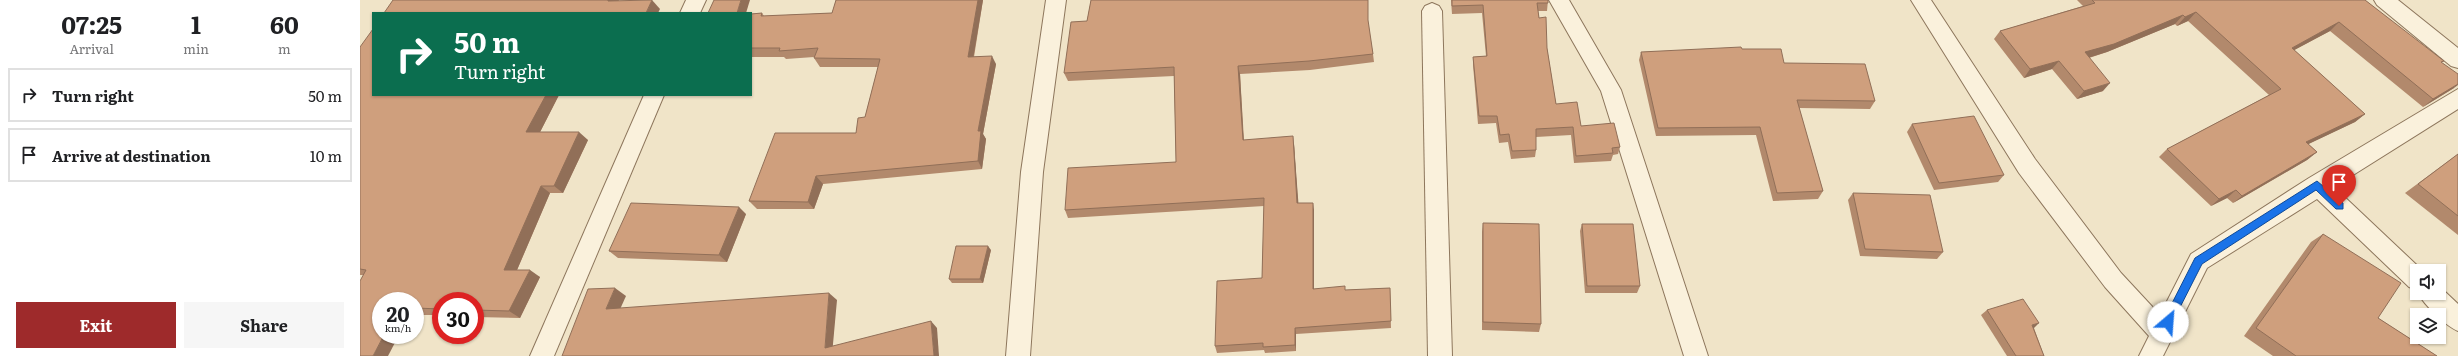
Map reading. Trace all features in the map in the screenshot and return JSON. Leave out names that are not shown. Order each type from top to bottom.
[{"type":"street","points":[[690,12],[696,0]]},
{"type":"street","points":[[1018,356],[1032,172],[1056,0]]},
{"type":"street","points":[[1559,0],[1611,90],[1696,356]]},
{"type":"street","points":[[1921,0],[2027,166],[2113,280],[2162,334]]},
{"type":"street","points":[[2384,0],[2458,60]]},
{"type":"street","points":[[1432,12],[1440,356]]},
{"type":"street","points":[[542,356],[654,96]]},
{"type":"street","points":[[2151,356],[2199,261],[2317,185],[2458,98]]},
{"type":"street","points":[[2317,185],[2410,273]]},
{"type":"street","points":[[2437,300],[2458,320]]},
{"type":"building","points":[[393,0],[652,0],[646,12],[385,12]]},
{"type":"building","points":[[714,0],[741,0],[737,12],[708,12]]},
{"type":"building","points":[[836,0],[978,0],[968,57],[992,56],[978,131],[981,131],[978,161],[816,176],[808,202],[749,201],[775,133],[856,133],[858,118],[865,117],[880,59],[814,58],[818,48],[779,51],[780,48],[752,48],[752,14],[762,13],[761,16],[832,13]]},
{"type":"building","points":[[1091,0],[1368,0],[1368,20],[1373,54],[1309,61],[1238,66],[1243,140],[1293,136],[1297,203],[1313,203],[1313,289],[1345,286],[1345,290],[1390,288],[1391,321],[1295,328],[1295,345],[1263,347],[1263,343],[1215,346],[1217,281],[1262,278],[1264,198],[1065,210],[1068,168],[1176,162],[1174,67],[1064,73],[1071,22],[1087,21]]},
{"type":"building","points":[[1452,0],[1548,0],[1548,3],[1537,3],[1539,18],[1546,17],[1547,48],[1556,104],[1577,102],[1581,126],[1614,123],[1620,147],[1612,148],[1613,153],[1576,156],[1573,127],[1536,129],[1536,150],[1512,151],[1509,134],[1500,135],[1497,116],[1479,116],[1473,57],[1487,56],[1483,5],[1452,6]]},
{"type":"building","points":[[2092,0],[2365,0],[2444,61],[2441,62],[2458,74],[2458,84],[2433,99],[2339,22],[2292,48],[2365,114],[2306,142],[2317,152],[2242,196],[2236,190],[2219,199],[2167,149],[2281,89],[2196,12],[2185,17],[2183,15],[2114,44],[2085,52],[2110,83],[2084,91],[2059,61],[2030,69],[2000,31],[2095,3]]},
{"type":"building","points":[[372,30],[372,96],[545,96],[526,132],[579,132],[554,186],[541,186],[504,270],[530,270],[509,311],[484,310],[484,292],[432,292],[432,309],[424,308],[424,292],[372,292],[372,344],[379,344],[373,356],[360,356],[360,281],[366,270],[360,269],[360,47]]},
{"type":"building","points":[[1741,47],[1742,49],[1781,49],[1784,63],[1865,64],[1875,101],[1797,100],[1823,191],[1777,193],[1760,127],[1658,128],[1641,52]]},
{"type":"building","points":[[1974,116],[2004,175],[1939,183],[1912,124]]},
{"type":"building","points":[[2458,154],[2458,216],[2418,184]]},
{"type":"building","points":[[1853,193],[1930,195],[1943,252],[1865,249]]},
{"type":"building","points":[[631,203],[739,207],[719,255],[609,251]]},
{"type":"building","points":[[1483,223],[1539,224],[1541,324],[1483,322]]},
{"type":"building","points":[[1582,224],[1633,224],[1640,286],[1587,286]]},
{"type":"building","points":[[2323,234],[2401,283],[2378,318],[2410,339],[2410,344],[2418,344],[2437,356],[2296,356],[2256,328]]},
{"type":"building","points":[[956,246],[988,246],[980,279],[949,279]]},
{"type":"building","points":[[615,288],[606,309],[829,293],[825,348],[931,321],[934,356],[562,356],[588,289]]},
{"type":"building","points":[[2023,299],[2039,323],[2032,325],[2044,356],[2016,356],[1987,310]]},
{"type":"route","points":[[2168,322],[2199,261],[2317,185],[2339,206]]}]
